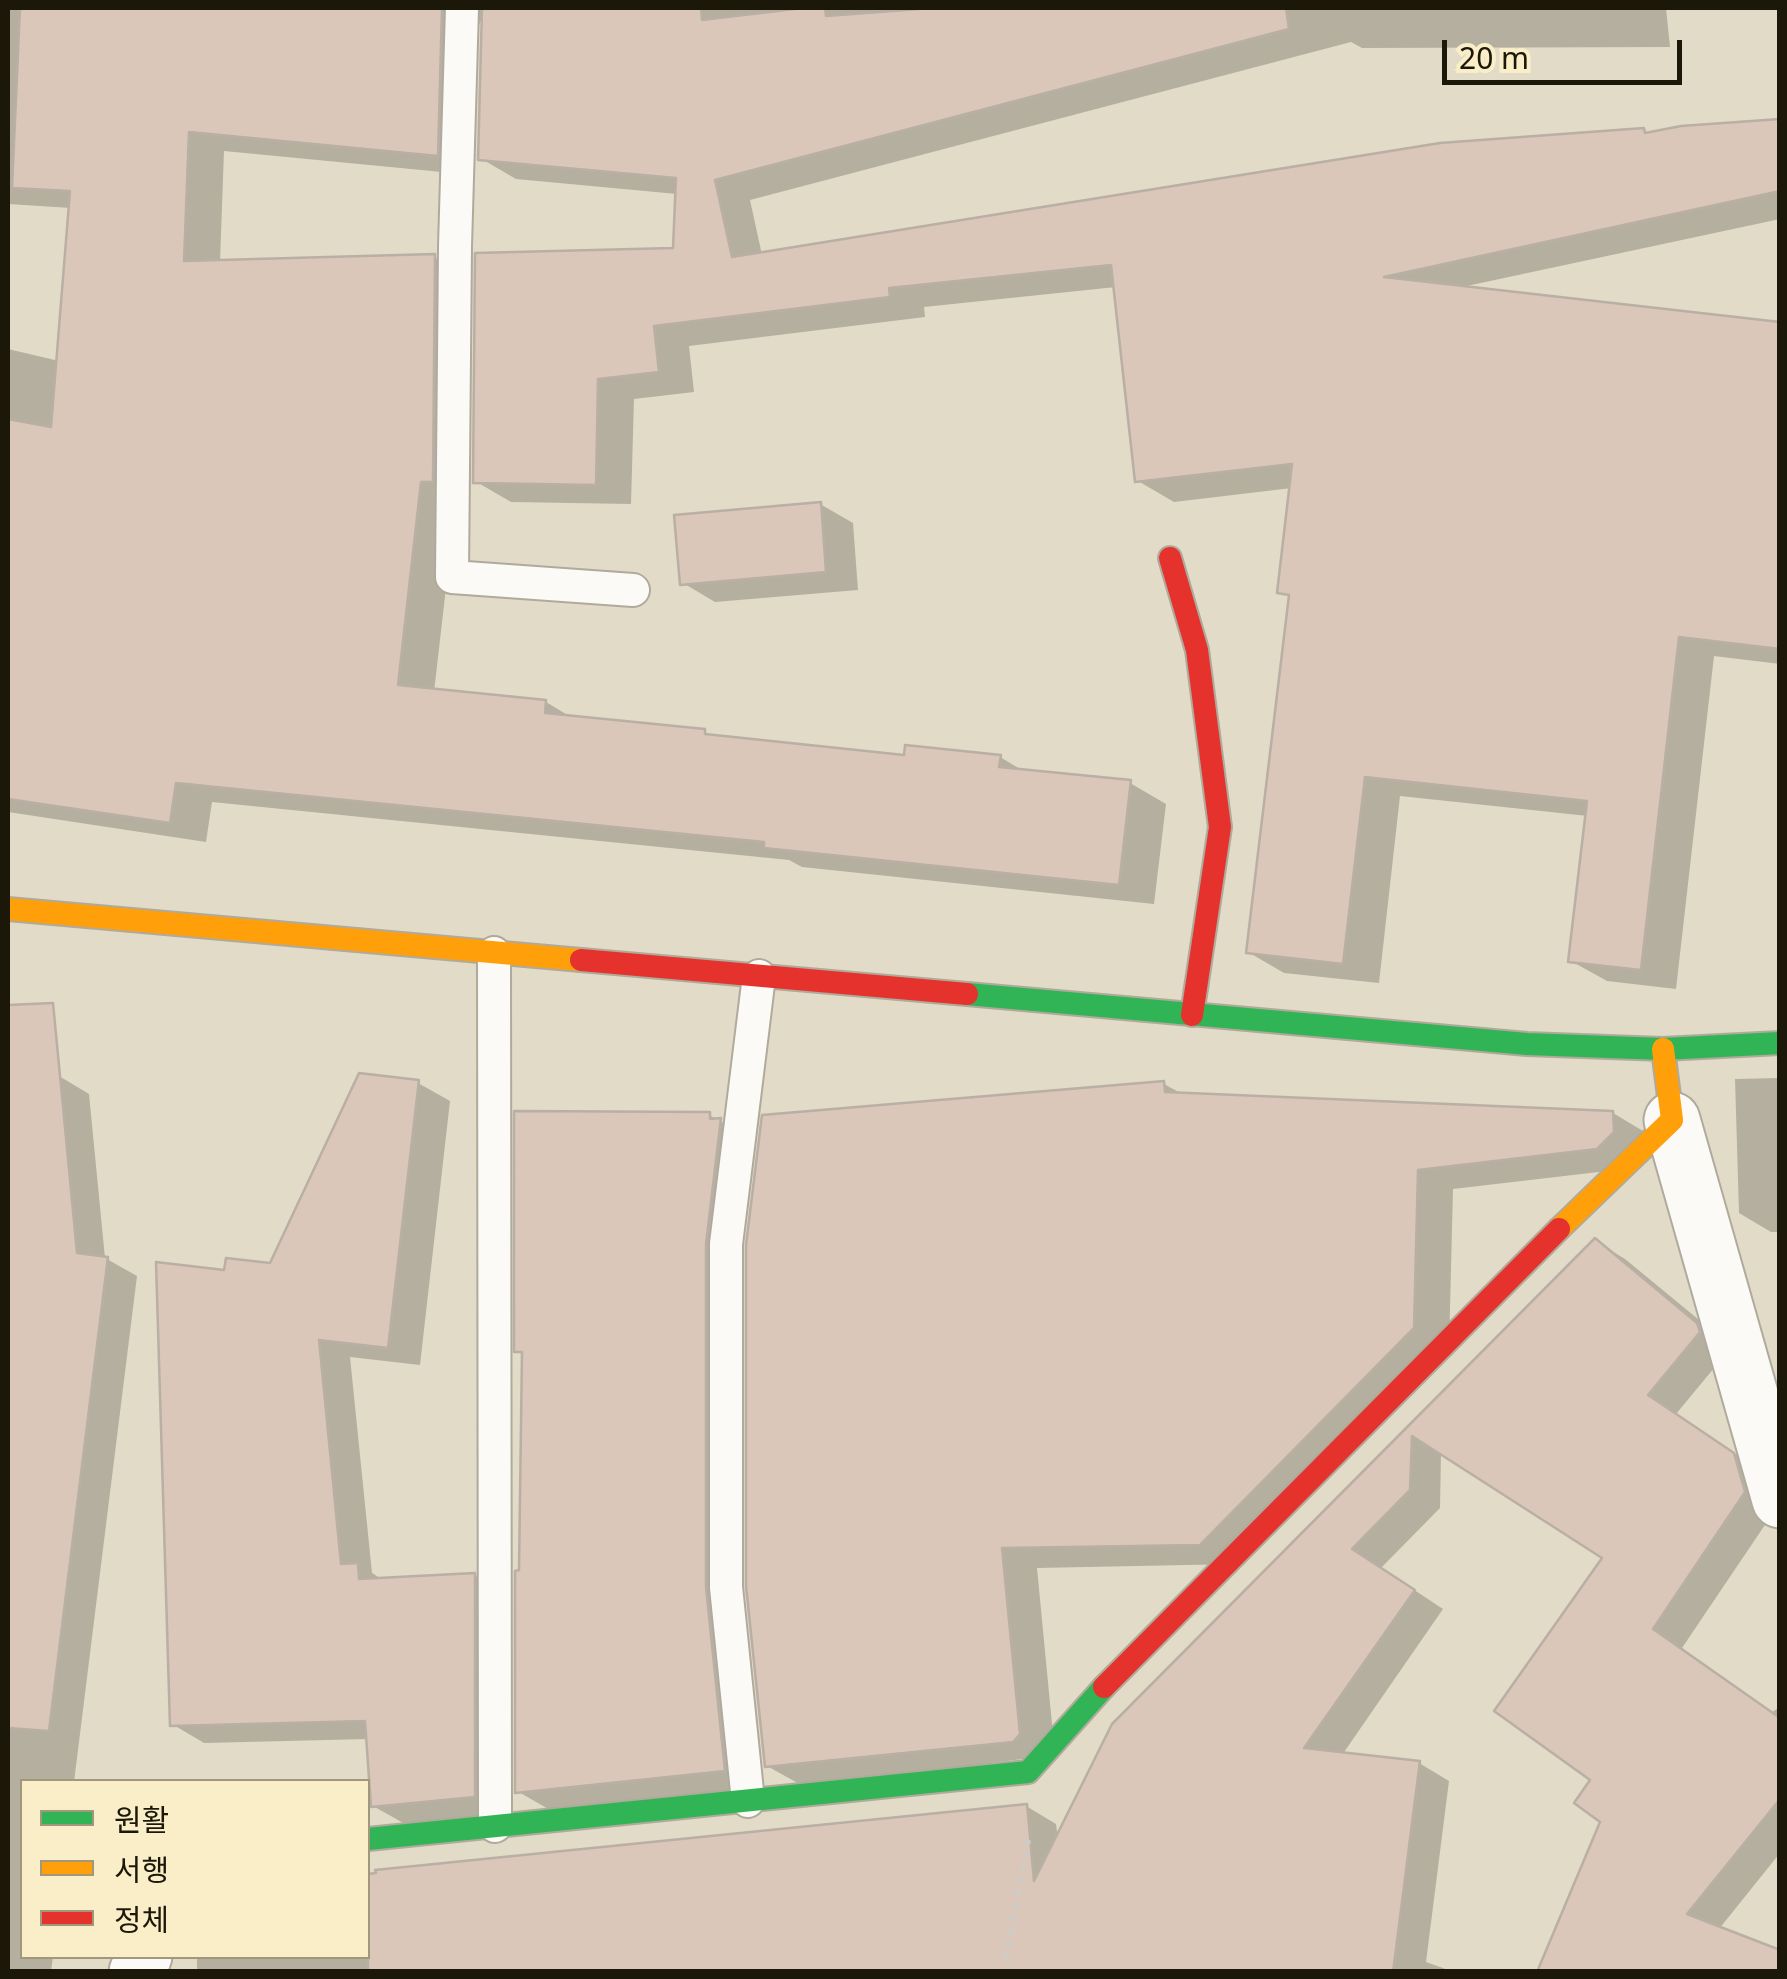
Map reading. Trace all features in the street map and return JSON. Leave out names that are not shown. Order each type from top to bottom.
[{"type":"street","points":[[1170,558],[1197,650],[1220,827],[1192,1015]]},
{"type":"street","points":[[8,908],[1527,1044],[1663,1049],[1780,1043]]},
{"type":"street","points":[[1663,1049],[1672,1120],[1780,1500]]},
{"type":"street","points":[[370,1839],[1028,1772],[1107,1683],[1507,1280],[1672,1120]]},
{"type":"lane","points":[[462,8],[452,577],[634,590]]},
{"type":"lane","points":[[494,952],[494,1826]]},
{"type":"lane","points":[[748,1801],[726,1587],[726,1244],[760,976]]},
{"type":"path","points":[[1010,1972],[1006,1957],[1031,1825],[1028,1772]]},
{"type":"building","points":[[20,8],[442,8],[438,156],[189,132],[184,261],[435,254],[433,482],[421,482],[398,685],[546,700],[545,713],[705,729],[705,734],[904,755],[905,745],[1001,755],[999,767],[1131,780],[1119,885],[764,848],[764,842],[176,783],[170,823],[8,799],[8,419],[51,427],[70,191],[12,188]]},
{"type":"building","points":[[482,8],[701,8],[702,20],[803,8],[825,8],[826,16],[933,8],[1286,8],[1289,29],[715,180],[732,257],[1440,143],[1644,128],[1645,133],[1681,126],[1780,119],[1780,191],[1384,277],[1780,322],[1780,649],[1679,637],[1641,970],[1568,962],[1587,801],[1365,777],[1343,964],[1246,953],[1289,595],[1277,593],[1292,464],[1135,482],[1111,265],[889,288],[890,297],[654,326],[659,372],[598,379],[596,485],[473,483],[475,253],[673,248],[676,178],[478,160]]},
{"type":"building","points":[[821,502],[826,572],[680,585],[674,515]]},
{"type":"building","points":[[53,1003],[77,1253],[108,1257],[49,1731],[8,1728],[8,1005]]},
{"type":"building","points":[[359,1073],[419,1080],[388,1348],[319,1340],[341,1564],[358,1563],[359,1579],[475,1573],[475,1797],[371,1807],[365,1721],[170,1726],[156,1262],[224,1270],[226,1258],[270,1263]]},
{"type":"building","points":[[1164,1081],[1165,1092],[1613,1111],[1614,1132],[1597,1149],[1418,1170],[1414,1328],[1200,1545],[1002,1548],[1020,1734],[1013,1742],[765,1767],[746,1586],[746,1245],[762,1115]]},
{"type":"building","points":[[514,1111],[710,1112],[710,1119],[721,1118],[706,1244],[706,1587],[725,1771],[515,1793],[515,1571],[519,1570],[522,1352],[514,1352]]},
{"type":"building","points":[[1595,1238],[1697,1323],[1700,1332],[1648,1395],[1734,1453],[1745,1492],[1653,1629],[1780,1718],[1780,1799],[1687,1914],[1780,1950],[1780,1972],[1537,1972],[1600,1822],[1574,1803],[1590,1780],[1494,1711],[1602,1558],[1412,1436],[1410,1490],[1352,1549],[1415,1590],[1304,1748],[1420,1761],[1393,1972],[368,1972],[370,1874],[375,1870],[1027,1804],[1034,1881],[1112,1724]]},
{"type":"traffic: fast","points":[[967,994],[1527,1044],[1663,1049],[1780,1043]]},
{"type":"traffic: fast","points":[[370,1839],[1028,1772],[1104,1687]]},
{"type":"traffic: slow","points":[[8,909],[581,960]]},
{"type":"traffic: slow","points":[[1559,1229],[1672,1120],[1663,1049]]},
{"type":"traffic: jam","points":[[1170,558],[1197,650],[1220,827],[1192,1015]]},
{"type":"traffic: jam","points":[[581,960],[967,994]]},
{"type":"traffic: jam","points":[[1104,1687],[1559,1229]]}]
